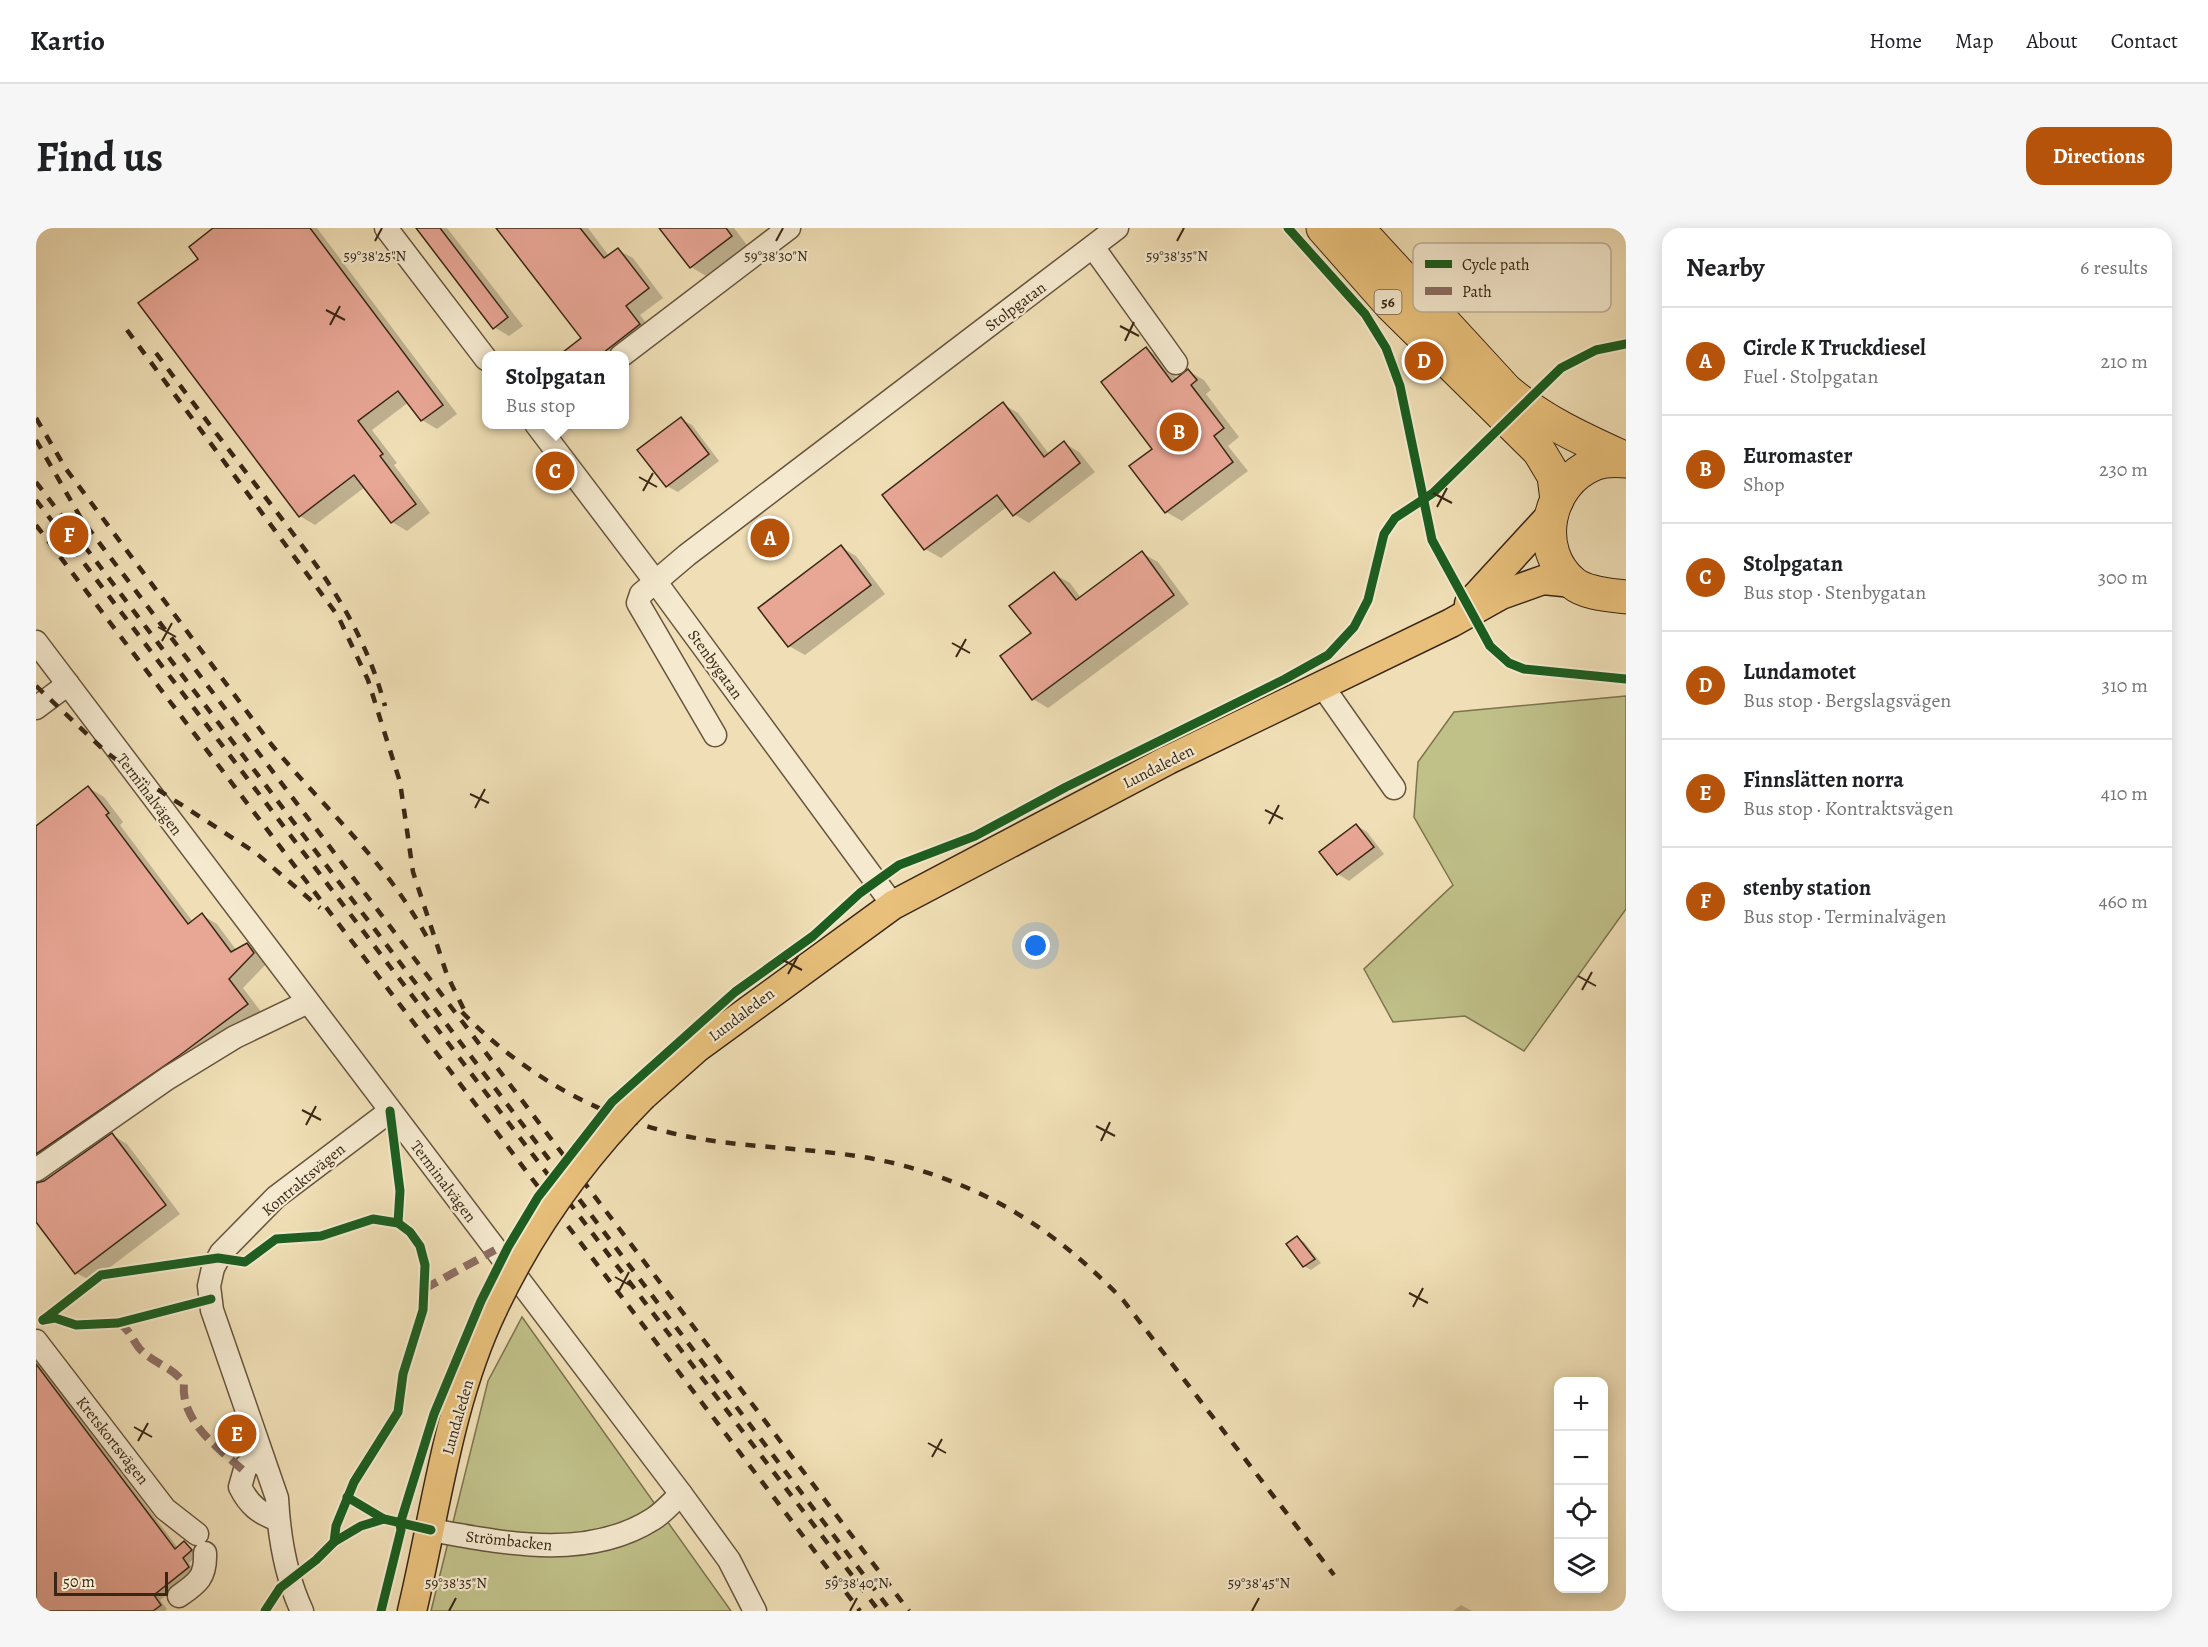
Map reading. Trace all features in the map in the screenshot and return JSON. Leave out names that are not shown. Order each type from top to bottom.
[{"type":"highway","name":"56","points":[[1323,228],[1391,304],[1539,451],[1554,476],[1553,509],[1548,536],[1554,555],[1583,588],[1626,610]]},
{"type":"highway","name":"56","points":[[1357,228],[1413,289]]},
{"type":"highway","name":"56","points":[[1434,312],[1506,390],[1530,411],[1567,432],[1626,460]]},
{"type":"highway","name":"56","points":[[1553,509],[1566,484],[1594,464],[1626,460]]},
{"type":"highway","points":[[1583,588],[1626,597]]},
{"type":"main road","name":"Lundaleden","points":[[1450,623],[1553,509]]},
{"type":"main road","name":"Lundaleden","points":[[412,1611],[460,1401],[493,1309],[542,1218],[572,1175],[643,1096],[697,1048],[893,905],[1168,760],[1323,687],[1501,595],[1543,580],[1583,588]]},
{"type":"street","points":[[386,228],[482,354]]},
{"type":"street","points":[[628,351],[789,228]]},
{"type":"street","name":"Stolpgatan","points":[[715,735],[638,603],[640,594],[1117,228]]},
{"type":"street","points":[[1093,247],[1176,363]]},
{"type":"street","name":"Stenbygatan","points":[[540,429],[655,581],[893,905]]},
{"type":"street","name":"Terminalvägen","points":[[36,642],[681,1494],[729,1560],[755,1611]]},
{"type":"street","points":[[36,708],[68,684]]},
{"type":"street","points":[[1323,687],[1394,788]]},
{"type":"street","points":[[36,1170],[168,1078],[235,1037],[308,1002]]},
{"type":"street","name":"Kontraktsvägen","points":[[266,1466],[212,1310],[209,1286],[213,1268],[221,1253],[276,1197],[390,1111]]},
{"type":"street","name":"Kretskortsvägen","points":[[36,1341],[165,1509],[201,1544],[206,1570],[195,1585],[179,1596]]},
{"type":"street","points":[[278,1520],[261,1513],[248,1503],[240,1487],[246,1466],[254,1460],[266,1466],[277,1498],[278,1520],[291,1581],[303,1611]]},
{"type":"street","name":"Strömbacken","points":[[431,1530],[507,1543],[554,1546],[590,1541],[628,1531],[654,1518],[681,1494]]},
{"type":"green space","points":[[1626,696],[1626,909],[1524,1051],[1465,1016],[1393,1022],[1364,969],[1453,885],[1414,817],[1418,762],[1454,712]]},
{"type":"green space","points":[[522,1317],[731,1611],[431,1611],[488,1381]]},
{"type":"building","points":[[213,228],[310,228],[443,405],[421,421],[398,391],[358,421],[383,454],[380,456],[416,504],[391,523],[354,475],[299,517],[138,303],[198,259],[189,247]]},
{"type":"building","points":[[416,228],[440,228],[508,317],[493,329]]},
{"type":"building","points":[[496,228],[580,228],[604,258],[618,248],[649,288],[626,306],[640,324],[605,351],[564,351],[581,338]]},
{"type":"building","points":[[659,228],[726,228],[732,236],[690,268]]},
{"type":"building","points":[[1146,347],[1172,382],[1188,369],[1197,380],[1191,385],[1224,428],[1214,436],[1233,462],[1165,513],[1129,466],[1152,449],[1101,382]]},
{"type":"building","points":[[1003,402],[1044,457],[1064,441],[1080,463],[1013,516],[997,495],[924,550],[882,495]]},
{"type":"building","points":[[681,417],[709,454],[666,487],[637,450]]},
{"type":"building","points":[[841,545],[871,585],[788,647],[758,608]]},
{"type":"building","points":[[1142,551],[1174,595],[1032,700],[1000,656],[1031,633],[1009,606],[1054,572],[1076,600]]},
{"type":"building","points":[[88,786],[109,813],[106,815],[188,924],[202,913],[231,952],[247,943],[254,953],[229,979],[248,1004],[180,1055],[36,1154],[36,826]]},
{"type":"building","points":[[1356,824],[1374,847],[1337,875],[1319,852]]},
{"type":"building","points":[[112,1133],[166,1205],[75,1274],[36,1222],[36,1183],[44,1181]]},
{"type":"building","points":[[1297,1236],[1315,1259],[1303,1267],[1286,1244]]},
{"type":"building","points":[[36,1364],[175,1549],[184,1541],[192,1550],[183,1558],[189,1567],[154,1595],[161,1605],[153,1611],[36,1611]]},
{"type":"railway","points":[[127,330],[338,616],[368,680],[400,782],[413,872],[447,975],[468,1018]]},
{"type":"railway","points":[[156,353],[288,527],[338,598],[364,648],[385,706]]},
{"type":"railway","points":[[36,418],[66,469],[271,744],[376,862],[395,887],[430,943]]},
{"type":"railway","points":[[36,440],[82,520],[909,1611]]},
{"type":"railway","points":[[36,482],[891,1611]]},
{"type":"railway","points":[[36,500],[879,1611]]},
{"type":"railway","points":[[36,525],[860,1611]]},
{"type":"railway","points":[[36,686],[106,752],[143,780],[256,853],[320,908]]},
{"type":"railway","points":[[462,1012],[511,1056],[538,1075],[566,1092],[626,1119],[690,1137],[846,1154],[897,1164],[963,1186],[992,1200],[1047,1233],[1073,1253],[1123,1300],[1334,1575]]},
{"type":"marked path","points":[[424,1289],[495,1250]]},
{"type":"marked path","points":[[118,1323],[128,1331],[144,1353],[184,1383],[184,1397],[194,1421],[203,1433],[244,1471]]},
{"type":"cycle path","points":[[1288,228],[1365,314],[1386,348],[1400,386],[1432,540],[1490,646],[1509,663],[1524,669],[1626,679]]},
{"type":"cycle path","points":[[381,1611],[401,1530],[400,1524],[434,1414],[481,1301],[508,1247],[538,1197],[612,1102],[735,992],[813,936],[860,893],[899,865],[975,836],[1066,787],[1285,679],[1328,655],[1354,627],[1368,600],[1384,534],[1395,518],[1433,493],[1561,368],[1596,350],[1626,344]]},
{"type":"cycle path","points":[[390,1111],[400,1191],[398,1223]]},
{"type":"cycle path","points":[[43,1320],[101,1275],[218,1258],[245,1262],[276,1239],[321,1236],[373,1219],[398,1223],[410,1232],[420,1246],[425,1265],[423,1310],[403,1374],[398,1412],[354,1482],[336,1526],[334,1542]]},
{"type":"cycle path","points":[[43,1320],[55,1318],[76,1325],[118,1323],[211,1299]]},
{"type":"cycle path","points":[[347,1497],[384,1519],[431,1530]]},
{"type":"cycle path","points":[[265,1611],[280,1588],[316,1560],[334,1542],[361,1526],[384,1519]]},
{"type":"place","name":"Lundamotet","points":[[1424,361]]},
{"type":"place","name":"Euromaster","points":[[1179,432]]},
{"type":"place","name":"Stolpgatan","points":[[555,471]]},
{"type":"place","name":"stenby station","points":[[69,535]]},
{"type":"place","name":"Circle K Truckdiesel","points":[[770,538]]},
{"type":"place","name":"Finnslätten norra","points":[[237,1434]]}]
